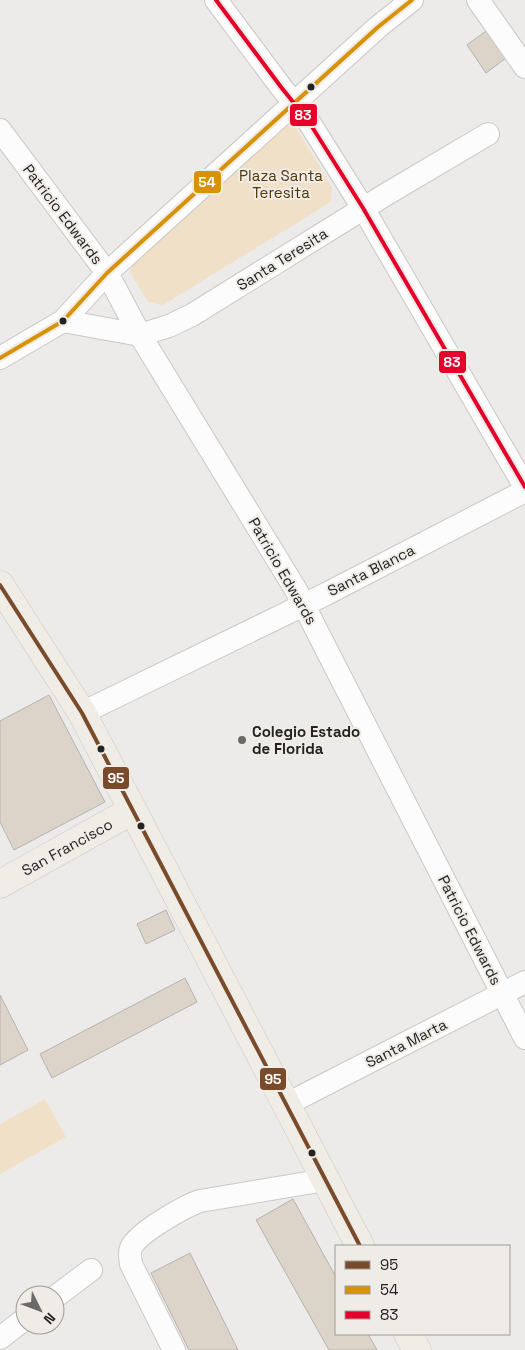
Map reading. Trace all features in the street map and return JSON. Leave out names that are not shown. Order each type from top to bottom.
[{"type":"main road","points":[[0,585],[82,713],[359,1245]]},
{"type":"main road","name":"San Francisco","points":[[0,884],[133,810]]},
{"type":"main road","points":[[409,1335],[417,1350]]},
{"type":"street","points":[[216,0],[309,122],[363,208],[525,487]]},
{"type":"street","points":[[0,358],[63,321],[107,273],[378,27],[412,0]]},
{"type":"street","points":[[478,0],[525,67]]},
{"type":"street","name":"Patricio Edwards","points":[[0,130],[107,273],[140,336],[304,604],[525,1038]]},
{"type":"street","name":"Santa Teresita","points":[[140,336],[169,326],[192,315],[363,208],[488,134]]},
{"type":"street","points":[[63,321],[140,336]]},
{"type":"street","name":"Santa Blanca","points":[[82,713],[304,604],[525,491]]},
{"type":"street","name":"Santa Marta","points":[[286,1104],[525,982]]},
{"type":"street","points":[[174,1350],[131,1264],[129,1257],[130,1249],[134,1242],[176,1212],[200,1201],[325,1180]]},
{"type":"street","points":[[65,1290],[91,1270]]},
{"type":"street","points":[[0,1338],[15,1327]]},
{"type":"green space","name":"Plaza Santa Teresita","points":[[285,123],[295,126],[332,187],[331,202],[163,305],[148,302],[130,272],[137,257]]},
{"type":"green space","points":[[45,1099],[66,1137],[0,1174],[0,1124]]},
{"type":"building","points":[[486,31],[506,58],[486,73],[467,45]]},
{"type":"building","points":[[49,695],[105,802],[14,850],[0,822],[0,721]]},
{"type":"building","points":[[166,910],[175,930],[146,944],[137,924]]},
{"type":"building","points":[[185,978],[197,1002],[52,1078],[40,1054]]},
{"type":"building","points":[[0,995],[28,1050],[0,1065]]},
{"type":"building","points":[[293,1199],[335,1275],[335,1335],[369,1335],[377,1350],[329,1350],[256,1220]]},
{"type":"building","points":[[190,1253],[238,1350],[189,1350],[151,1273]]},
{"type":"transit line","name":"83","points":[[216,0],[309,122],[363,208],[525,487]]},
{"type":"transit line","name":"54","points":[[0,358],[63,321],[107,273],[378,27],[412,0]]},
{"type":"transit line","name":"95","points":[[0,585],[82,713],[359,1245]]},
{"type":"place","name":"Colegio Estado de Florida","points":[[242,740]]}]
